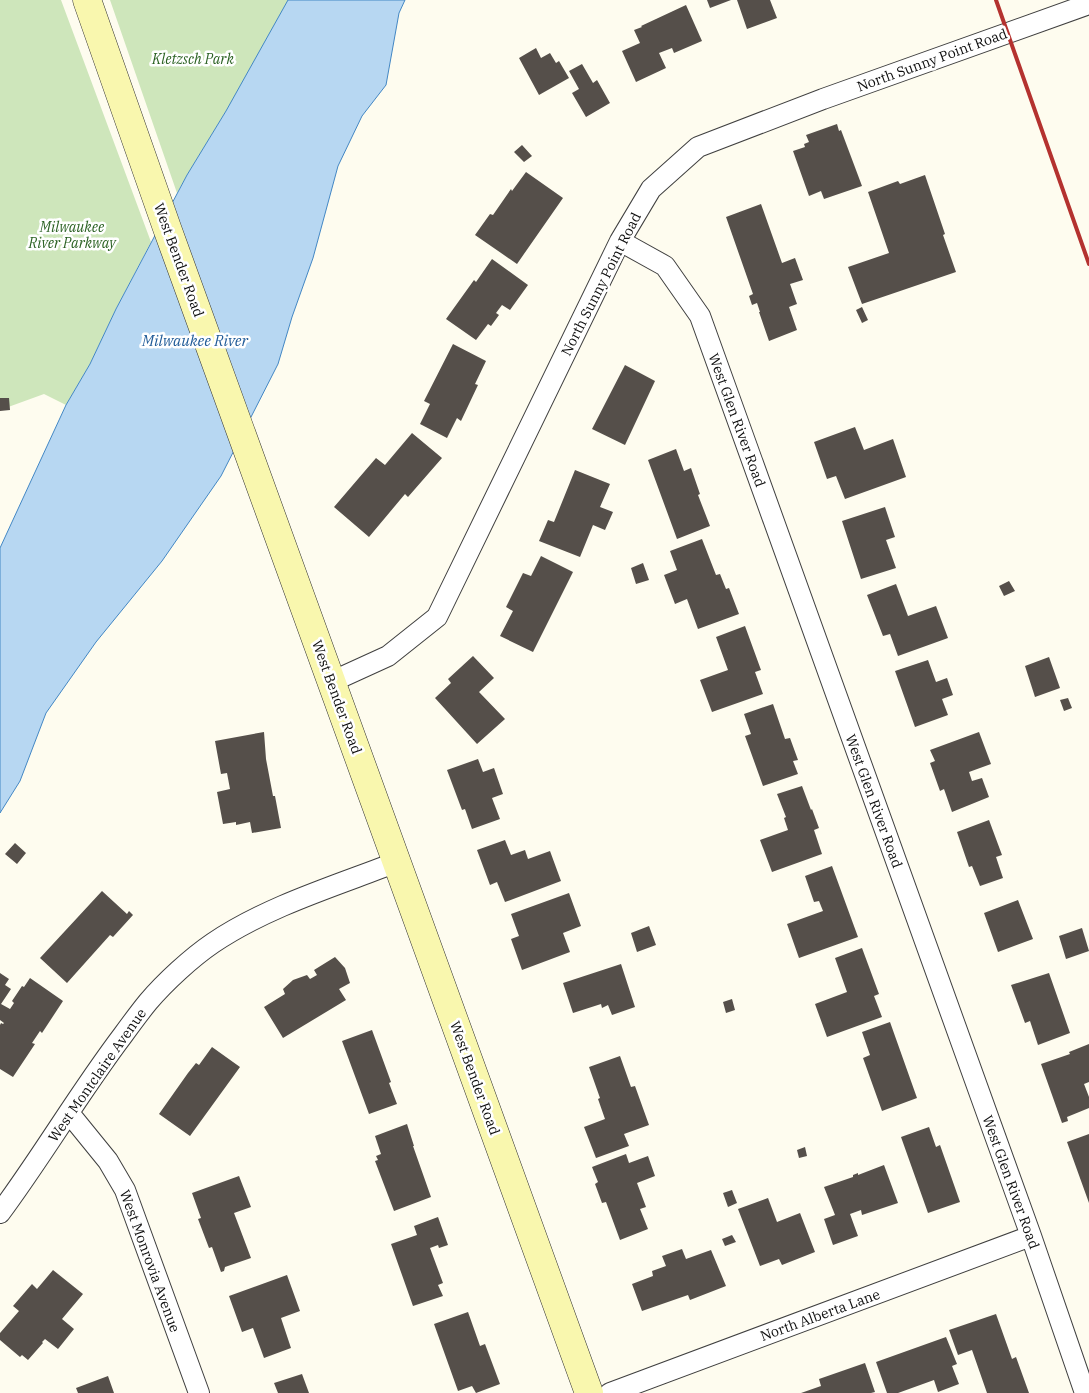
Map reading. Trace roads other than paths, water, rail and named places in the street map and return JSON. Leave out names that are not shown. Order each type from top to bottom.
[{"type":"street","name":"West Bender Road","points":[[87,0],[167,228],[589,1393]]},
{"type":"street","name":"North Sunny Point Road","points":[[331,682],[388,656],[437,617],[620,241],[651,189],[698,147],[823,99],[1089,4]]},
{"type":"street","name":"West Glen River Road","points":[[620,241],[665,266],[700,316],[1031,1236],[1085,1393]]},
{"type":"street","name":"West Montclaire Avenue","points":[[0,1213],[103,1061],[149,1001],[178,972],[212,944],[241,926],[285,905],[397,862]]},
{"type":"street","name":"West Monrovia Avenue","points":[[69,1112],[108,1161],[125,1190],[199,1393]]},
{"type":"street","name":"North Alberta Lane","points":[[610,1393],[1031,1236]]},
{"type":"water","name":"Milwaukee River","points":[[288,0],[405,0],[399,13],[386,85],[362,116],[338,166],[313,258],[278,364],[221,476],[162,561],[96,642],[46,713],[20,781],[0,813],[0,548],[66,405],[90,364],[116,309],[187,175],[226,111]]},
{"type":"railway","points":[[996,0],[1089,264]]},
{"type":"park label","name":"Kletzsch Park","points":[[193,59]]},
{"type":"park label","name":"Milwaukee River Parkway","points":[[72,236]]}]
